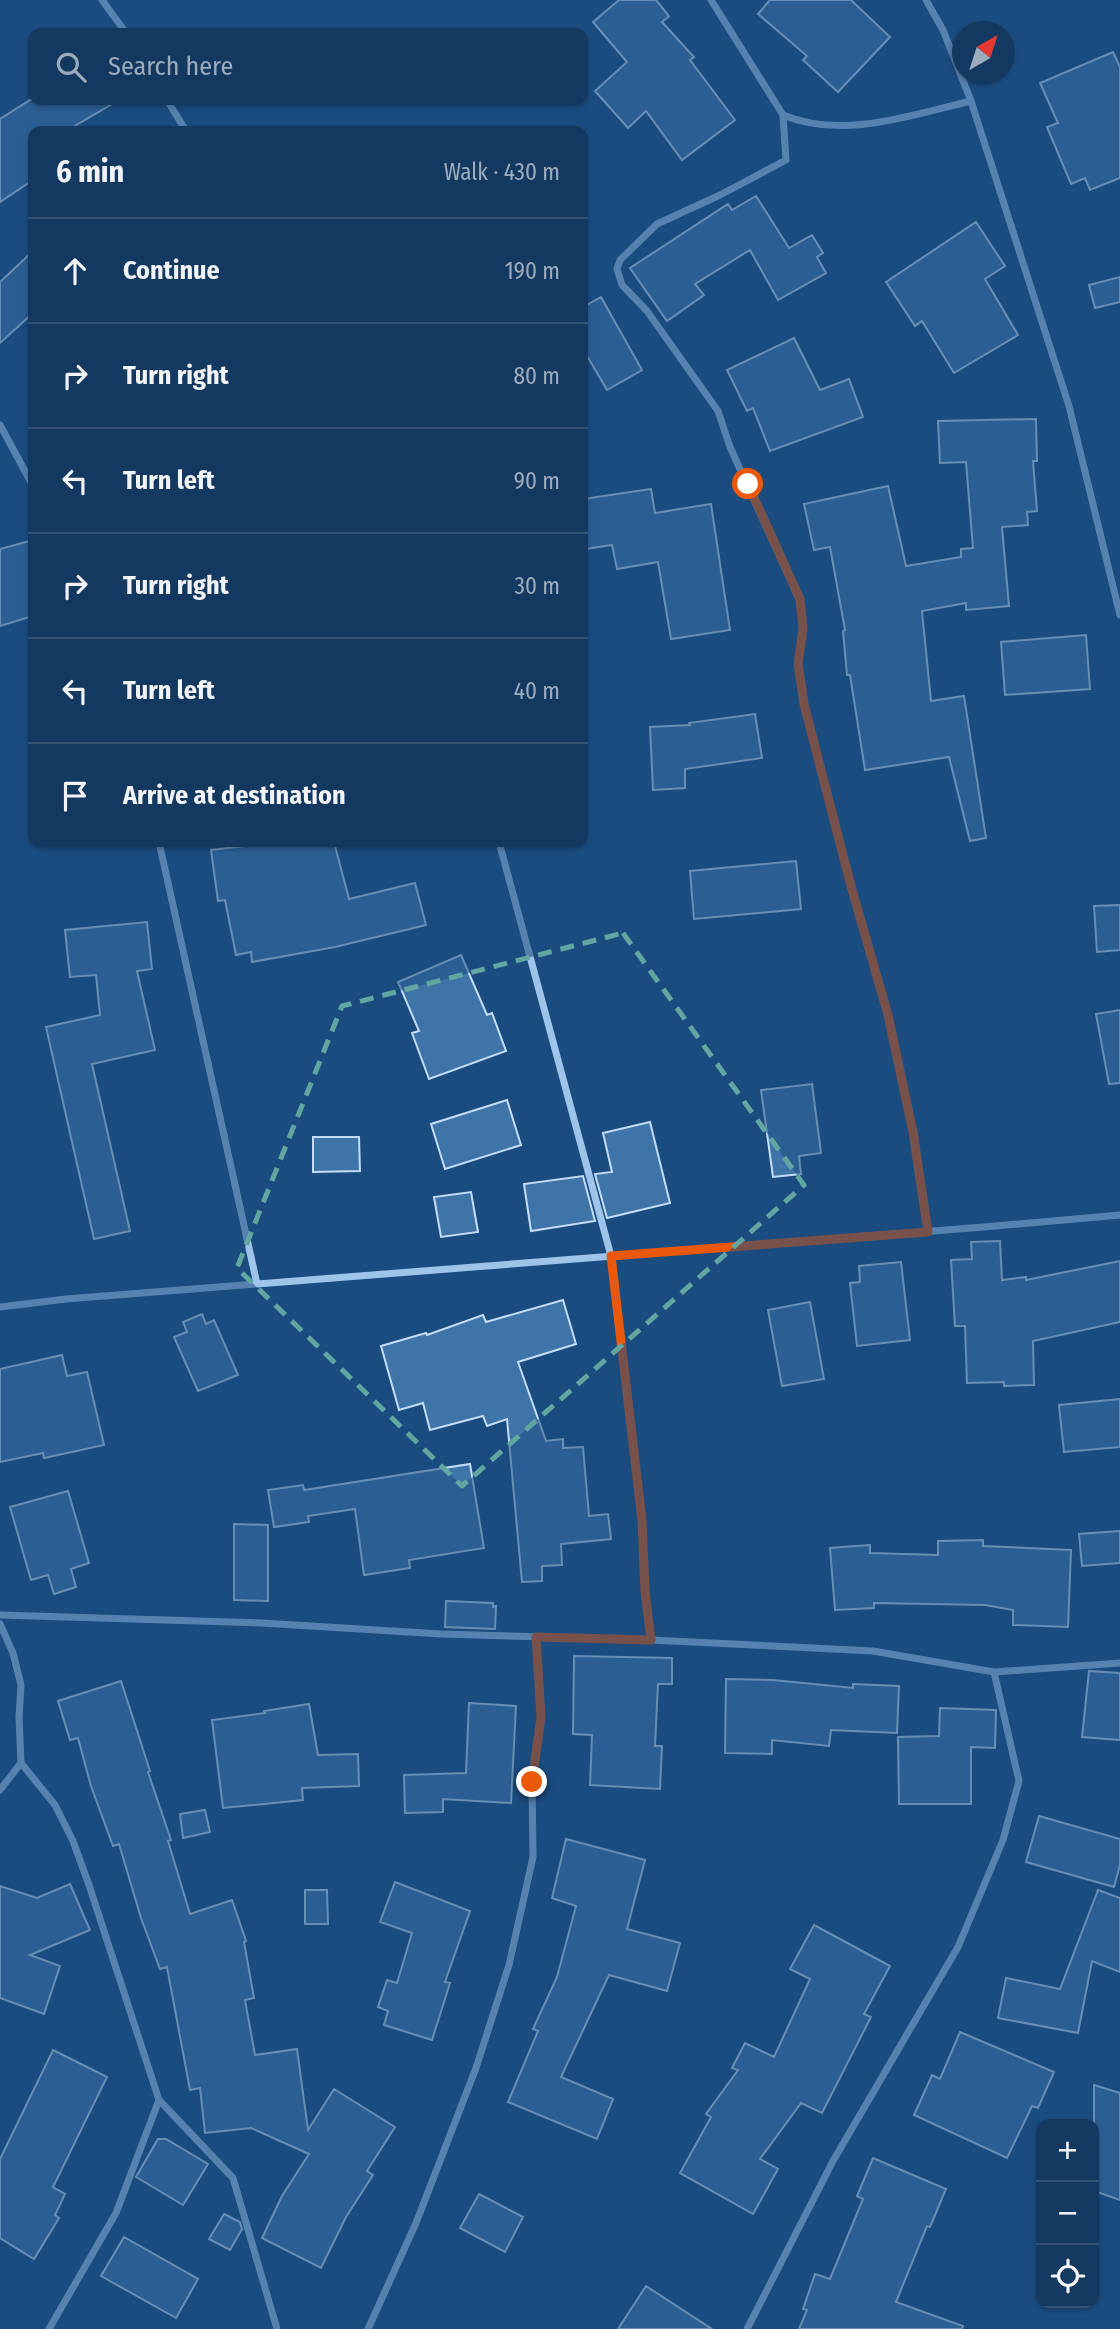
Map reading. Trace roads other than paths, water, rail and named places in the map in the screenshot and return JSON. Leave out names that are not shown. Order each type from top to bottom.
[{"type":"street","points":[[102,0],[122,28]]},
{"type":"street","points":[[711,0],[783,116],[786,160],[657,224],[626,252],[617,269],[622,285],[647,311],[718,411],[730,447],[800,599],[803,629],[798,664],[804,704],[888,1015],[913,1132],[928,1232]]},
{"type":"street","points":[[926,0],[943,30],[971,101],[1069,406],[1120,615]]},
{"type":"street","points":[[783,116],[801,123],[859,126],[971,101]]},
{"type":"street","points":[[170,105],[183,126]]},
{"type":"street","points":[[0,425],[28,476]]},
{"type":"street","points":[[160,847],[257,1284]]},
{"type":"street","points":[[500,847],[611,1256],[642,1520],[645,1591],[651,1640]]},
{"type":"street","points":[[0,1307],[66,1299],[928,1232],[1120,1214]]},
{"type":"street","points":[[0,1615],[262,1623],[441,1634],[651,1640],[873,1651],[994,1672],[1120,1663]]},
{"type":"street","points":[[0,1624],[13,1653],[21,1685],[21,1763],[55,1805],[73,1841],[159,2100],[233,2178],[277,2329]]},
{"type":"street","points":[[368,2329],[416,2223],[476,2068],[509,1965],[533,1857],[532,1782],[541,1717],[536,1637]]},
{"type":"street","points":[[747,2329],[833,2161],[958,1947],[1003,1840],[1019,1781],[994,1672]]},
{"type":"street","points":[[0,1790],[21,1763]]},
{"type":"street","points":[[49,2329],[116,2213],[159,2100]]}]
